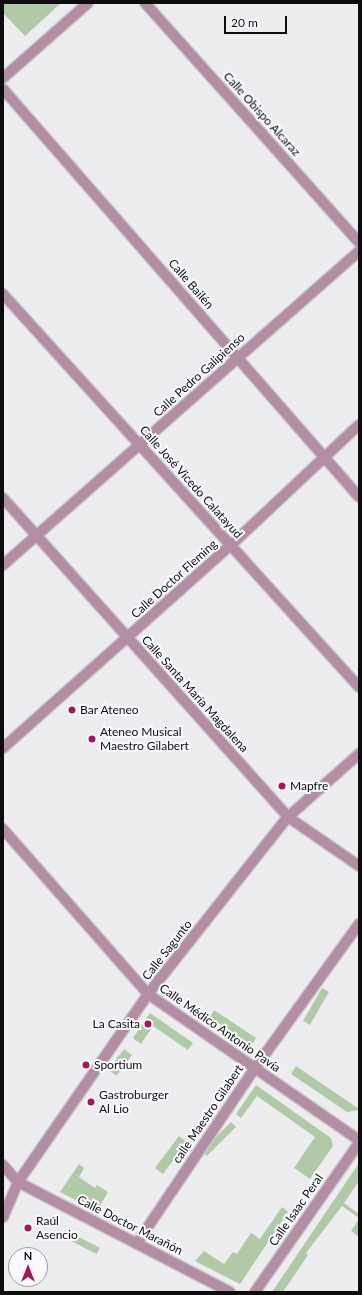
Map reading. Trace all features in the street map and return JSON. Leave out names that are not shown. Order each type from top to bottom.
[{"type":"street","points":[[3,78],[88,3]]},
{"type":"street","name":"Calle Obispo Alcaraz","points":[[145,3],[359,242]]},
{"type":"street","name":"Calle Bailén","points":[[3,88],[359,497]]},
{"type":"street","name":"Calle Pedro Galipienso","points":[[3,565],[359,251]]},
{"type":"street","name":"Calle José Vicedo Calatayud","points":[[3,294],[359,687]]},
{"type":"street","name":"Calle Doctor Fleming","points":[[3,748],[231,545],[359,425]]},
{"type":"street","name":"Calle Santa María Magdalena","points":[[3,498],[288,817],[359,866]]},
{"type":"street","name":"Calle Sagunto","points":[[3,1217],[18,1182],[148,994],[288,817],[359,754]]},
{"type":"street","name":"Calle Médico Antonio Pavía","points":[[3,829],[148,994],[359,1142]]},
{"type":"street","name":"calle Maestro Gilabert","points":[[136,1243],[255,1068],[359,924]]},
{"type":"street","name":"Calle Isaac Peral","points":[[255,1292],[359,1142]]},
{"type":"street","points":[[3,1165],[18,1182]]},
{"type":"street","name":"Calle Doctor Marañón","points":[[18,1182],[230,1292]]},
{"type":"green space","points":[[3,3],[61,3],[25,36],[3,13]]},
{"type":"green space","points":[[322,988],[329,992],[310,1025],[303,1021]]},
{"type":"green space","points":[[214,1010],[256,1038],[251,1046],[210,1017]]},
{"type":"green space","points":[[150,1013],[193,1043],[188,1050],[153,1026],[141,1044],[133,1038]]},
{"type":"green space","points":[[124,1049],[132,1055],[116,1076],[108,1070]]},
{"type":"green space","points":[[296,1066],[359,1110],[347,1112],[291,1074]]},
{"type":"green space","points":[[256,1085],[331,1138],[333,1146],[310,1179],[294,1168],[315,1137],[257,1096],[241,1118],[236,1114]]},
{"type":"green space","points":[[231,1122],[236,1127],[207,1156],[202,1151]]},
{"type":"green space","points":[[179,1136],[187,1142],[163,1174],[155,1168]]},
{"type":"green space","points":[[359,1163],[359,1181],[344,1203],[359,1214],[359,1218],[342,1206],[306,1253],[308,1255],[283,1292],[272,1292]]},
{"type":"green space","points":[[79,1164],[84,1168],[79,1177],[95,1188],[97,1185],[108,1192],[97,1211],[60,1192]]},
{"type":"green space","points":[[282,1207],[288,1212],[240,1284],[195,1261],[204,1251],[224,1264],[233,1252],[237,1254],[251,1233],[260,1239]]},
{"type":"green space","points":[[359,1219],[359,1237],[351,1231]]},
{"type":"green space","points":[[65,1230],[100,1248],[97,1254],[62,1236]]},
{"type":"place","name":"Bar Ateneo","points":[[72,710]]},
{"type":"place","name":"Ateneo Musical Maestro Gilabert","points":[[92,739]]},
{"type":"place","name":"Mapfre","points":[[282,786]]},
{"type":"place","name":"La Casita","points":[[148,1024]]},
{"type":"place","name":"Sportium","points":[[86,1065]]},
{"type":"place","name":"Gastroburger Al Lio","points":[[91,1102]]},
{"type":"place","name":"Raúl Asencio","points":[[28,1228]]}]
